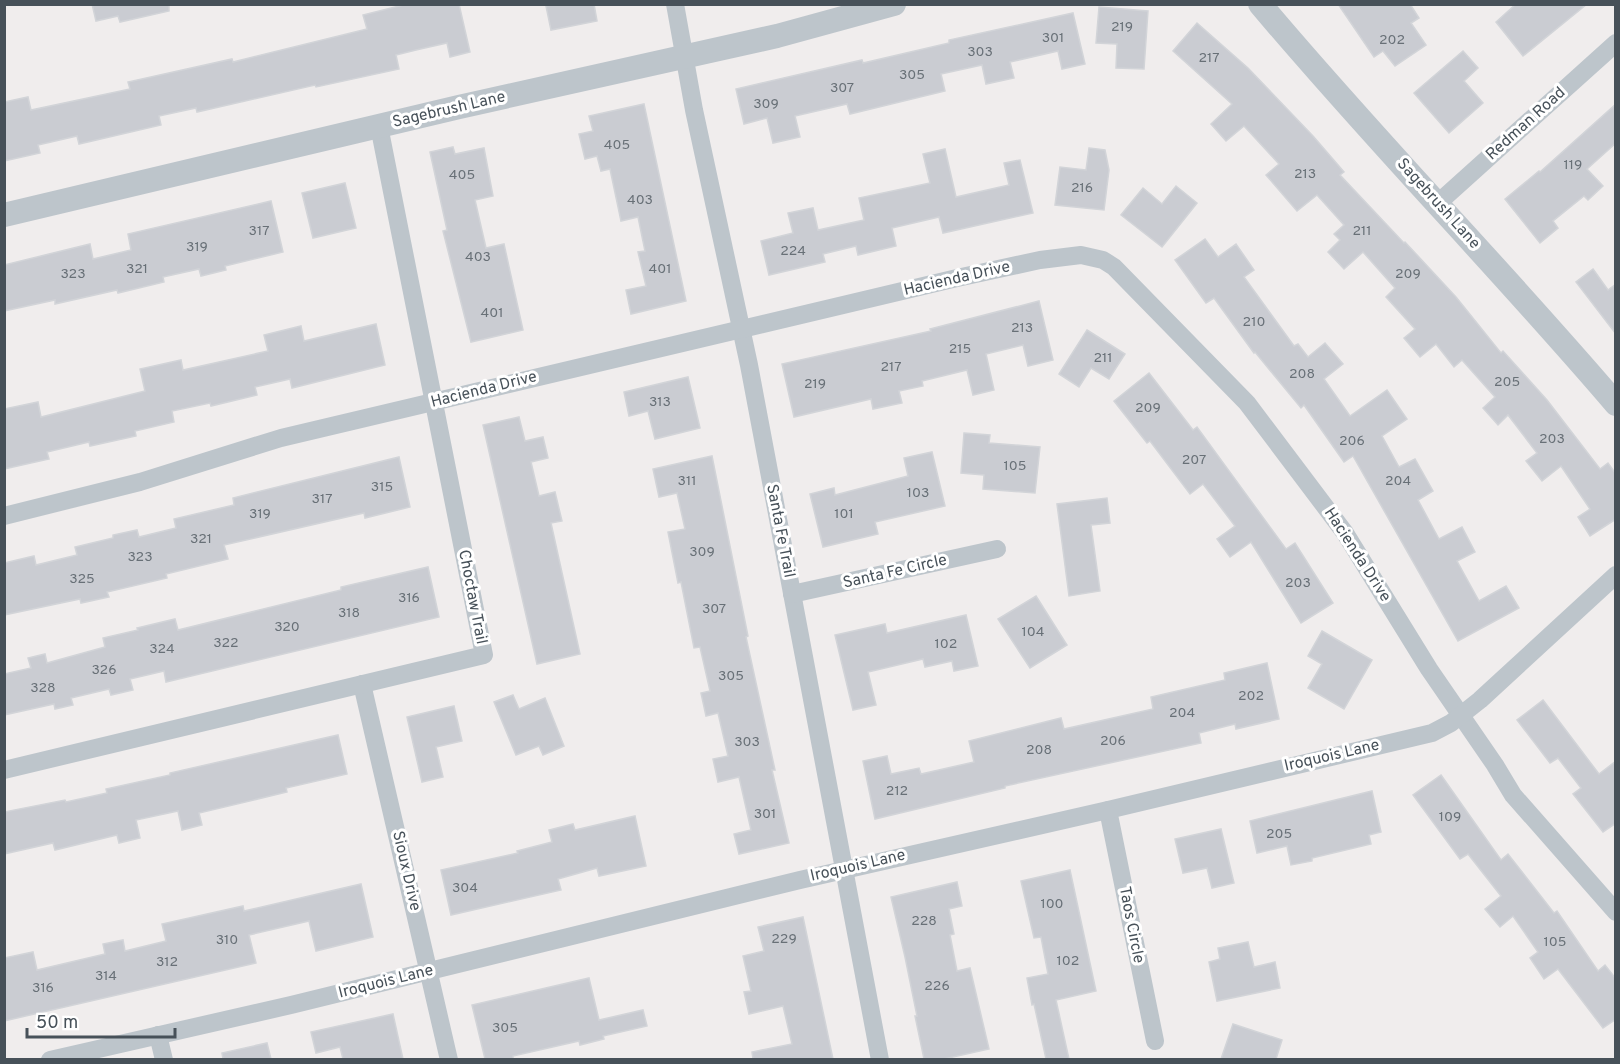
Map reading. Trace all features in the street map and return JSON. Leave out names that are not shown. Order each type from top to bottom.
[{"type":"street","name":"Santa Fe Trail","points":[[675,4],[694,110],[741,329],[880,1059]]},
{"type":"street","name":"Sagebrush Lane","points":[[4,215],[685,55],[777,36],[894,4]]},
{"type":"street","name":"Sagebrush Lane","points":[[1260,4],[1311,66],[1552,330],[1616,404]]},
{"type":"street","name":"Redman Road","points":[[1437,204],[1616,43]]},
{"type":"street","name":"Choctaw Trail","points":[[4,770],[484,655],[379,126]]},
{"type":"street","name":"Hacienda Drive","points":[[4,516],[140,482],[281,438],[741,329],[1040,260],[1081,255],[1103,260],[1114,267],[1247,403],[1345,533],[1429,669],[1513,795],[1616,912]]},
{"type":"street","name":"Santa Fe Circle","points":[[792,594],[997,549]]},
{"type":"street","name":"Iroquois Lane","points":[[50,1059],[429,972],[844,870],[1432,733],[1451,723],[1480,700],[1616,575]]},
{"type":"street","name":"Sioux Drive","points":[[362,684],[449,1059]]},
{"type":"street","name":"Taos Circle","points":[[1108,810],[1155,1041]]},
{"type":"street","points":[[158,1035],[164,1059]]},
{"type":"building","points":[[92,4],[169,4],[169,11],[120,22],[118,16],[96,21]]},
{"type":"building","points":[[407,4],[459,4],[470,52],[450,57],[447,43],[416,50],[396,55],[399,69],[316,87],[315,85],[197,112],[196,108],[159,116],[161,125],[79,144],[77,136],[38,145],[40,153],[4,161],[4,102],[28,97],[31,110],[130,89],[128,82],[232,59],[233,62],[367,29],[363,15]]},
{"type":"building","points":[[594,4],[597,21],[551,30],[546,6]]},
{"type":"building","points":[[1338,4],[1410,4],[1419,18],[1411,23],[1426,45],[1395,66],[1383,51],[1374,57]]},
{"type":"building","points":[[1516,4],[1587,4],[1523,56],[1496,22]]},
{"type":"building","points":[[1099,7],[1148,11],[1144,69],[1116,68],[1117,44],[1096,43]]},
{"type":"building","points":[[1073,13],[1085,64],[1062,69],[1058,51],[1010,62],[1014,78],[986,84],[982,65],[941,74],[945,91],[850,114],[847,104],[795,116],[800,137],[773,143],[767,118],[744,124],[736,89],[862,60],[863,63],[949,43],[949,40]]},
{"type":"building","points":[[1197,23],[1248,68],[1313,136],[1344,172],[1340,175],[1456,297],[1501,353],[1503,351],[1547,400],[1600,469],[1608,463],[1616,474],[1616,519],[1590,536],[1578,517],[1590,509],[1561,466],[1542,481],[1526,461],[1537,453],[1508,415],[1498,425],[1483,408],[1495,397],[1462,360],[1454,367],[1436,344],[1420,357],[1404,338],[1415,329],[1386,297],[1395,288],[1363,252],[1344,269],[1328,252],[1340,240],[1334,234],[1344,225],[1317,195],[1297,211],[1266,175],[1279,164],[1244,126],[1226,141],[1211,124],[1232,104],[1173,51]]},
{"type":"building","points":[[1463,51],[1478,68],[1464,81],[1483,103],[1449,133],[1414,93]]},
{"type":"building","points":[[644,104],[686,301],[631,314],[626,290],[646,286],[638,252],[645,251],[638,217],[621,221],[610,169],[601,171],[597,156],[585,159],[579,134],[593,131],[589,116]]},
{"type":"building","points":[[1616,104],[1616,143],[1587,169],[1603,186],[1588,200],[1584,196],[1553,221],[1558,228],[1540,243],[1505,199],[1540,172]]},
{"type":"building","points":[[453,147],[455,154],[484,148],[493,196],[475,200],[486,248],[504,244],[523,330],[471,342],[443,231],[447,230],[430,152]]},
{"type":"building","points":[[1089,148],[1105,150],[1109,170],[1104,210],[1055,205],[1060,167],[1086,170]]},
{"type":"building","points":[[945,149],[956,197],[1009,185],[1004,163],[1020,160],[1033,213],[943,233],[939,217],[892,228],[896,246],[858,255],[856,246],[823,254],[825,262],[769,275],[761,241],[793,233],[788,213],[813,208],[818,230],[864,220],[859,198],[930,183],[923,154]]},
{"type":"building","points":[[345,183],[356,228],[313,238],[302,193]]},
{"type":"building","points":[[1176,186],[1197,203],[1162,247],[1121,215],[1143,188],[1162,204]]},
{"type":"building","points":[[271,201],[283,252],[225,266],[226,270],[201,276],[199,269],[163,277],[164,282],[118,293],[117,290],[55,304],[55,300],[4,311],[4,265],[90,244],[93,259],[131,250],[128,234]]},
{"type":"building","points":[[1205,239],[1218,257],[1236,244],[1254,270],[1244,277],[1294,346],[1298,344],[1308,357],[1325,343],[1343,364],[1324,379],[1350,416],[1387,390],[1407,419],[1382,436],[1399,467],[1415,459],[1433,491],[1418,500],[1439,539],[1462,527],[1475,552],[1457,561],[1479,601],[1506,586],[1519,608],[1458,641],[1353,456],[1344,462],[1304,405],[1301,408],[1254,353],[1214,298],[1206,303],[1175,260]]},
{"type":"building","points":[[1593,269],[1608,290],[1616,284],[1616,334],[1576,282]]},
{"type":"building","points":[[1039,301],[1053,360],[1028,366],[1023,345],[986,354],[994,390],[973,395],[967,370],[922,381],[923,386],[899,391],[902,403],[873,409],[871,399],[794,417],[782,364],[931,331],[930,329]]},
{"type":"building","points":[[376,324],[385,365],[292,388],[290,379],[255,387],[257,395],[211,406],[210,403],[172,411],[174,422],[135,431],[136,436],[90,446],[89,442],[47,452],[49,459],[4,469],[4,409],[38,402],[41,417],[145,391],[140,369],[181,360],[183,370],[268,351],[264,335],[301,326],[304,341]]},
{"type":"building","points":[[1087,330],[1125,354],[1109,379],[1091,368],[1079,387],[1059,374]]},
{"type":"building","points":[[1149,373],[1193,430],[1197,427],[1286,549],[1295,543],[1333,603],[1301,623],[1251,542],[1230,557],[1217,539],[1235,526],[1203,484],[1190,494],[1150,441],[1147,443],[1114,401]]},
{"type":"building","points":[[688,377],[700,428],[655,439],[648,411],[629,416],[624,392]]},
{"type":"building","points":[[519,417],[525,441],[543,437],[548,458],[531,462],[539,496],[555,492],[562,521],[551,523],[580,654],[537,664],[483,425]]},
{"type":"building","points":[[964,433],[990,435],[989,443],[1040,447],[1035,493],[983,489],[984,475],[961,473]]},
{"type":"building","points":[[932,452],[945,506],[875,522],[878,534],[823,547],[810,494],[834,488],[835,495],[908,476],[904,458]]},
{"type":"building","points":[[712,456],[748,636],[746,637],[775,770],[772,770],[789,843],[739,854],[734,834],[751,830],[739,777],[718,782],[713,759],[728,756],[718,713],[706,716],[701,693],[710,691],[700,647],[694,648],[668,532],[685,529],[677,493],[659,497],[653,469]]},
{"type":"building","points":[[399,457],[410,507],[365,518],[364,513],[224,545],[228,559],[166,574],[167,578],[107,592],[109,597],[81,603],[80,599],[4,615],[4,563],[34,556],[36,565],[77,555],[75,547],[113,538],[113,535],[137,530],[139,537],[176,528],[174,519],[234,505],[233,498]]},
{"type":"building","points":[[1107,498],[1110,523],[1091,525],[1100,591],[1069,596],[1057,504]]},
{"type":"building","points":[[428,567],[439,617],[166,682],[164,671],[130,679],[133,690],[111,695],[109,689],[71,698],[73,705],[55,709],[54,704],[4,715],[4,674],[31,668],[28,658],[45,654],[47,663],[105,647],[103,638],[138,630],[137,628],[175,619],[178,630],[341,590],[341,587]]},
{"type":"building","points":[[1036,596],[1067,645],[1030,668],[998,619]]},
{"type":"building","points":[[966,615],[978,666],[954,671],[952,661],[925,667],[923,659],[868,672],[876,705],[853,710],[835,635],[885,624],[887,633]]},
{"type":"building","points":[[1322,631],[1372,660],[1344,709],[1308,688],[1322,664],[1308,656]]},
{"type":"building","points":[[1267,663],[1279,719],[1236,729],[1235,724],[1199,733],[1201,743],[1005,786],[1005,788],[875,819],[863,761],[887,756],[891,774],[919,768],[921,774],[974,762],[969,741],[1061,718],[1064,729],[1153,709],[1151,697],[1225,680],[1224,673]]},
{"type":"building","points":[[513,695],[519,709],[545,698],[564,746],[543,755],[539,746],[516,755],[494,702]]},
{"type":"building","points":[[1543,700],[1599,774],[1616,761],[1616,823],[1603,832],[1573,794],[1581,788],[1558,758],[1550,763],[1517,720]]},
{"type":"building","points":[[454,706],[462,741],[436,747],[443,777],[422,782],[407,717]]},
{"type":"building","points":[[338,735],[347,774],[286,788],[287,792],[199,813],[202,825],[182,830],[178,811],[136,820],[140,838],[119,843],[117,835],[55,850],[53,843],[4,854],[4,812],[107,793],[106,789]]},
{"type":"building","points":[[1441,775],[1501,860],[1508,854],[1554,913],[1557,911],[1598,971],[1605,965],[1616,979],[1616,1019],[1603,1028],[1558,969],[1544,979],[1530,958],[1538,952],[1513,916],[1500,927],[1485,909],[1501,896],[1468,854],[1460,859],[1413,795]]},
{"type":"building","points":[[1372,791],[1381,832],[1369,835],[1371,844],[1291,865],[1287,846],[1257,853],[1250,821]]},
{"type":"building","points":[[635,816],[646,866],[599,876],[597,868],[558,879],[561,890],[451,915],[441,870],[518,853],[517,851],[552,842],[549,830],[573,824],[575,830]]},
{"type":"building","points":[[1221,829],[1234,883],[1212,888],[1207,868],[1183,873],[1175,839]]},
{"type":"building","points":[[1070,870],[1096,991],[1056,1000],[1069,1059],[1046,1059],[1027,978],[1048,974],[1041,937],[1034,938],[1021,881]]},
{"type":"building","points":[[957,882],[962,906],[949,909],[954,934],[950,935],[957,971],[970,968],[989,1049],[944,1059],[924,1059],[891,897]]},
{"type":"building","points":[[361,884],[373,937],[316,951],[309,921],[249,935],[256,963],[4,1021],[4,958],[33,952],[37,970],[105,954],[103,944],[123,940],[125,951],[166,941],[162,924],[243,906],[244,911]]},
{"type":"building","points":[[803,917],[833,1059],[753,1059],[752,1052],[792,1044],[783,1006],[749,1014],[744,992],[751,991],[743,956],[764,951],[758,927]]},
{"type":"building","points":[[1248,942],[1254,967],[1275,962],[1280,988],[1217,1001],[1209,962],[1220,959],[1218,948]]},
{"type":"building","points":[[589,978],[599,1020],[643,1010],[647,1026],[603,1036],[604,1039],[580,1045],[579,1041],[513,1056],[513,1059],[485,1059],[472,1005]]},
{"type":"building","points":[[393,1014],[403,1059],[343,1059],[340,1047],[316,1053],[311,1032]]},
{"type":"building","points":[[1233,1024],[1282,1040],[1276,1059],[1221,1059]]},
{"type":"building","points":[[267,1043],[271,1059],[223,1059],[222,1053]]}]
